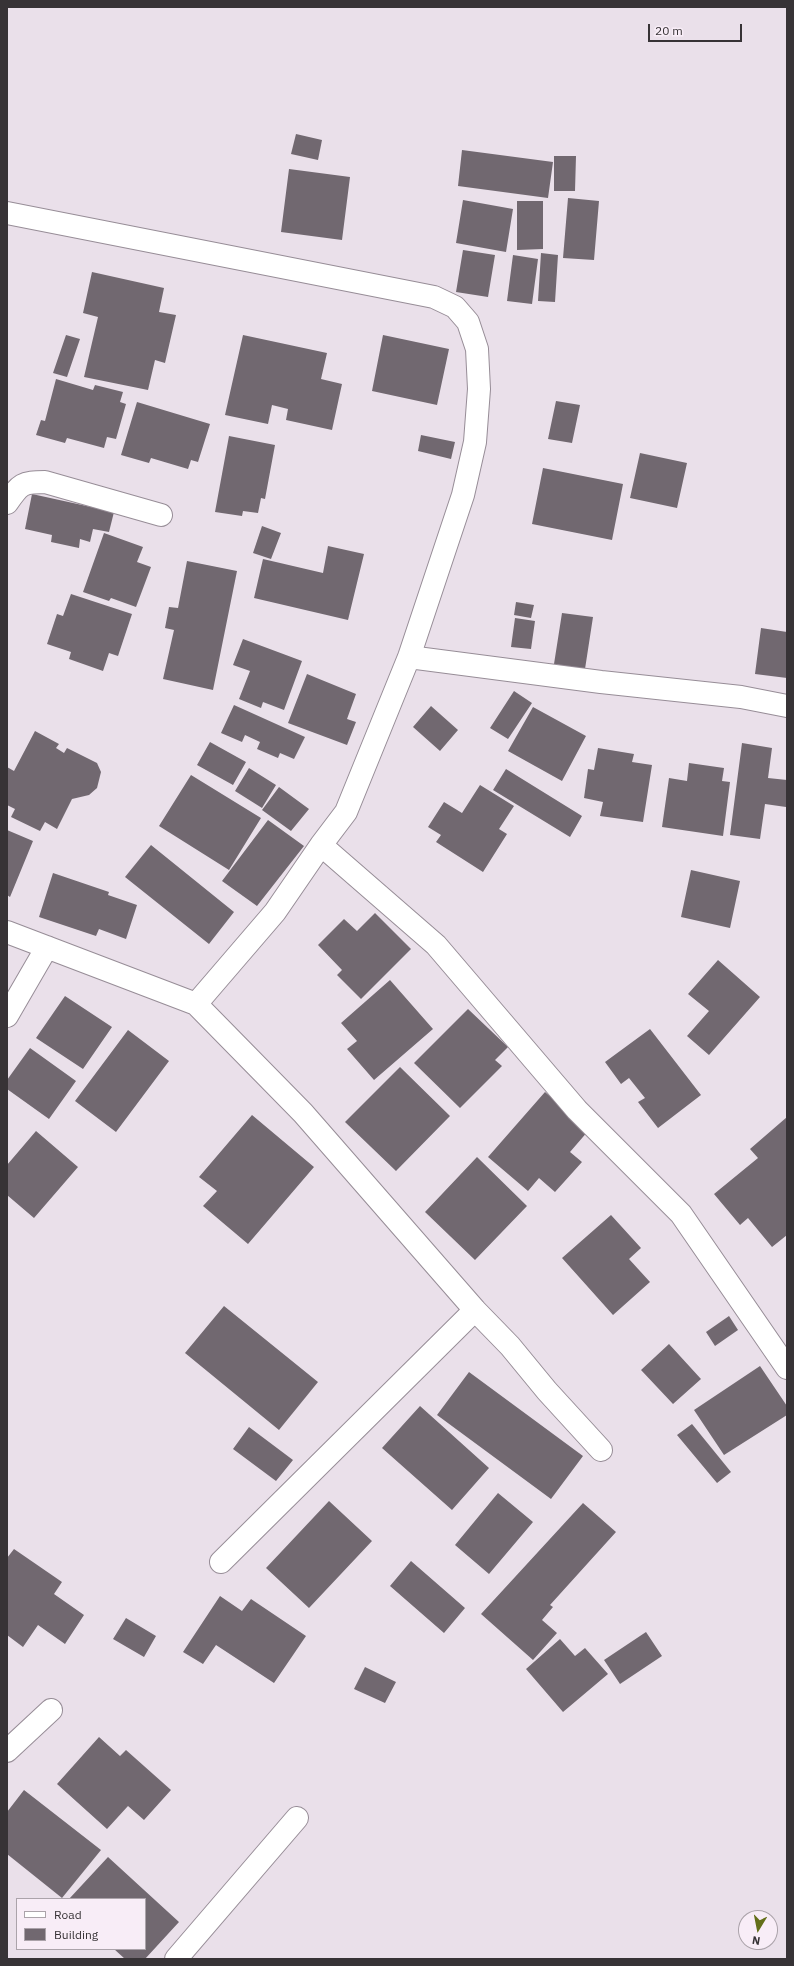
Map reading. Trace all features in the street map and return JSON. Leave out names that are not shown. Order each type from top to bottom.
[{"type":"street","points":[[7,213],[434,297],[455,307],[468,322],[477,349],[479,389],[475,442],[463,496],[409,656],[346,812],[321,845],[275,912],[196,1004]]},
{"type":"street","points":[[7,503],[17,489],[28,482],[45,482],[161,515]]},
{"type":"street","points":[[409,656],[601,682],[741,697],[787,706]]},
{"type":"street","points":[[321,845],[436,945],[577,1110],[681,1214],[787,1368]]},
{"type":"street","points":[[7,932],[196,1004],[308,1119],[475,1310],[510,1346],[546,1391],[600,1450]]},
{"type":"street","points":[[7,1016],[47,947]]},
{"type":"street","points":[[221,1562],[475,1310]]},
{"type":"street","points":[[7,1751],[51,1710]]},
{"type":"street","points":[[176,1959],[298,1818]]},
{"type":"building","points":[[296,134],[322,140],[318,160],[291,154]]},
{"type":"building","points":[[462,150],[553,162],[548,198],[458,186]]},
{"type":"building","points":[[554,156],[576,156],[575,191],[554,191]]},
{"type":"building","points":[[289,169],[350,177],[342,240],[281,232]]},
{"type":"building","points":[[568,198],[599,201],[594,260],[563,258]]},
{"type":"building","points":[[463,200],[513,209],[506,252],[456,243]]},
{"type":"building","points":[[517,201],[543,201],[543,249],[517,250]]},
{"type":"building","points":[[463,250],[495,255],[488,297],[456,292]]},
{"type":"building","points":[[541,253],[558,255],[555,302],[538,301]]},
{"type":"building","points":[[513,255],[538,259],[532,304],[507,301]]},
{"type":"building","points":[[92,272],[164,288],[159,312],[176,315],[165,363],[155,360],[148,390],[84,377],[98,317],[83,313]]},
{"type":"building","points":[[66,335],[80,339],[67,377],[53,373]]},
{"type":"building","points":[[243,335],[327,353],[321,379],[342,384],[332,430],[286,420],[288,409],[272,405],[268,424],[225,415]]},
{"type":"building","points":[[383,335],[449,349],[437,405],[372,391]]},
{"type":"building","points":[[56,379],[93,390],[95,385],[123,392],[120,402],[126,404],[116,439],[107,437],[104,448],[67,438],[65,443],[36,435],[41,420],[45,421]]},
{"type":"building","points":[[556,401],[580,405],[572,443],[548,439]]},
{"type":"building","points":[[137,402],[210,424],[198,462],[191,460],[188,469],[151,458],[149,463],[121,455]]},
{"type":"building","points":[[421,435],[455,442],[451,459],[418,451]]},
{"type":"building","points":[[229,436],[275,445],[265,499],[261,498],[258,513],[243,511],[242,516],[215,512]]},
{"type":"building","points":[[640,453],[687,463],[677,508],[630,498]]},
{"type":"building","points":[[543,468],[623,484],[612,540],[532,524]]},
{"type":"building","points":[[32,494],[114,512],[109,532],[93,529],[90,542],[80,539],[79,548],[51,542],[52,535],[25,529]]},
{"type":"building","points":[[262,526],[281,533],[271,559],[253,553]]},
{"type":"building","points":[[104,533],[143,547],[137,562],[151,567],[136,607],[111,598],[109,601],[83,592]]},
{"type":"building","points":[[328,546],[364,554],[348,620],[254,598],[263,559],[323,573]]},
{"type":"building","points":[[187,561],[237,571],[213,690],[163,679],[174,630],[165,628],[169,607],[178,608]]},
{"type":"building","points":[[71,594],[132,614],[118,656],[109,653],[103,671],[69,659],[71,652],[47,644],[57,614],[63,616]]},
{"type":"building","points":[[516,602],[534,605],[531,618],[514,615]]},
{"type":"building","points":[[562,613],[593,617],[585,669],[554,664]]},
{"type":"building","points":[[515,618],[535,621],[531,649],[511,647]]},
{"type":"building","points":[[761,628],[787,632],[787,678],[755,674]]},
{"type":"building","points":[[243,639],[302,661],[284,710],[263,702],[261,708],[239,699],[250,671],[233,665]]},
{"type":"building","points":[[307,674],[356,694],[347,719],[356,722],[347,745],[288,723]]},
{"type":"building","points":[[514,691],[532,703],[508,739],[490,728]]},
{"type":"building","points":[[234,705],[305,737],[294,759],[280,753],[278,758],[257,749],[260,742],[245,735],[242,742],[221,733]]},
{"type":"building","points":[[431,706],[458,730],[440,751],[413,727]]},
{"type":"building","points":[[533,707],[586,736],[562,781],[508,751]]},
{"type":"building","points":[[35,731],[59,744],[56,748],[64,753],[67,748],[97,763],[101,772],[97,788],[89,795],[72,799],[57,829],[45,822],[40,831],[11,817],[15,809],[7,805],[7,767],[14,771]]},
{"type":"building","points":[[210,742],[246,762],[233,785],[197,765]]},
{"type":"building","points":[[742,743],[772,748],[768,778],[787,780],[786,807],[765,804],[760,839],[730,835]]},
{"type":"building","points":[[598,748],[634,754],[632,762],[652,765],[643,822],[600,816],[603,802],[584,798],[588,769],[594,770]]},
{"type":"building","points":[[689,763],[724,768],[722,781],[730,782],[723,836],[662,827],[669,778],[687,781]]},
{"type":"building","points":[[249,768],[276,785],[262,808],[235,791]]},
{"type":"building","points":[[506,769],[582,816],[570,837],[493,790]]},
{"type":"building","points":[[191,775],[261,818],[229,870],[159,826]]},
{"type":"building","points":[[480,785],[514,806],[499,829],[507,834],[483,872],[436,842],[441,835],[428,827],[444,802],[462,813]]},
{"type":"building","points":[[279,787],[309,809],[291,831],[262,810]]},
{"type":"building","points":[[268,820],[304,846],[257,906],[222,881]]},
{"type":"building","points":[[7,830],[33,841],[10,897],[7,895]]},
{"type":"building","points":[[151,845],[234,912],[209,944],[125,877]]},
{"type":"building","points":[[691,870],[740,881],[730,928],[681,917]]},
{"type":"building","points":[[53,873],[109,892],[108,895],[137,905],[126,939],[99,929],[96,936],[39,917]]},
{"type":"building","points":[[375,913],[411,949],[361,999],[337,975],[342,970],[318,945],[344,919],[357,931]]},
{"type":"building","points":[[718,960],[760,997],[709,1055],[687,1036],[709,1011],[688,994]]},
{"type":"building","points":[[390,980],[433,1029],[374,1080],[347,1049],[357,1041],[341,1023]]},
{"type":"building","points":[[65,996],[112,1027],[83,1069],[36,1038]]},
{"type":"building","points":[[468,1009],[508,1047],[495,1060],[502,1066],[460,1108],[414,1063]]},
{"type":"building","points":[[650,1029],[701,1095],[658,1128],[638,1102],[645,1098],[629,1078],[621,1084],[605,1062]]},
{"type":"building","points":[[128,1030],[169,1061],[116,1132],[75,1101]]},
{"type":"building","points":[[30,1048],[76,1081],[49,1119],[7,1089],[7,1080]]},
{"type":"building","points":[[400,1067],[450,1116],[396,1171],[345,1122]]},
{"type":"building","points":[[545,1092],[589,1130],[570,1152],[582,1162],[555,1192],[539,1178],[528,1191],[488,1157]]},
{"type":"building","points":[[252,1115],[314,1167],[248,1244],[203,1206],[217,1191],[199,1177]]},
{"type":"building","points":[[787,1117],[787,1235],[772,1247],[748,1218],[740,1225],[714,1194],[758,1158],[750,1149]]},
{"type":"building","points":[[36,1131],[78,1167],[34,1218],[7,1195],[7,1165]]},
{"type":"building","points":[[477,1157],[527,1206],[475,1260],[425,1212]]},
{"type":"building","points":[[611,1215],[641,1248],[629,1259],[650,1282],[613,1315],[562,1258]]},
{"type":"building","points":[[224,1306],[318,1382],[279,1430],[185,1353]]},
{"type":"building","points":[[729,1316],[738,1330],[715,1346],[706,1332]]},
{"type":"building","points":[[669,1344],[701,1379],[673,1404],[641,1370]]},
{"type":"building","points":[[760,1366],[787,1406],[787,1415],[724,1455],[694,1410]]},
{"type":"building","points":[[469,1372],[583,1456],[551,1499],[437,1415]]},
{"type":"building","points":[[420,1406],[489,1468],[452,1510],[382,1448]]},
{"type":"building","points":[[692,1424],[731,1472],[717,1483],[677,1435]]},
{"type":"building","points":[[249,1427],[293,1460],[276,1481],[233,1449]]},
{"type":"building","points":[[498,1493],[533,1522],[489,1574],[455,1545]]},
{"type":"building","points":[[329,1501],[372,1541],[309,1608],[266,1568]]},
{"type":"building","points":[[583,1503],[616,1532],[550,1605],[553,1607],[542,1620],[557,1633],[533,1660],[481,1614]]},
{"type":"building","points":[[14,1549],[62,1582],[54,1594],[84,1615],[65,1644],[38,1625],[23,1647],[7,1635],[7,1558]]},
{"type":"building","points":[[411,1561],[465,1608],[444,1633],[390,1586]]},
{"type":"building","points":[[220,1596],[242,1611],[251,1599],[306,1636],[274,1683],[216,1645],[203,1664],[183,1652]]},
{"type":"building","points":[[126,1618],[156,1636],[144,1657],[113,1639]]},
{"type":"building","points":[[646,1632],[662,1656],[620,1684],[604,1660]]},
{"type":"building","points":[[560,1639],[575,1656],[585,1648],[608,1674],[563,1712],[526,1669]]},
{"type":"building","points":[[365,1667],[396,1682],[385,1703],[354,1689]]},
{"type":"building","points":[[99,1737],[120,1756],[126,1750],[171,1790],[144,1820],[128,1806],[107,1829],[57,1784]]},
{"type":"building","points":[[24,1790],[101,1850],[62,1898],[7,1854],[7,1812]]},
{"type":"building","points":[[108,1857],[179,1922],[145,1959],[125,1959],[115,1950],[146,1950],[146,1898],[70,1898]]}]
